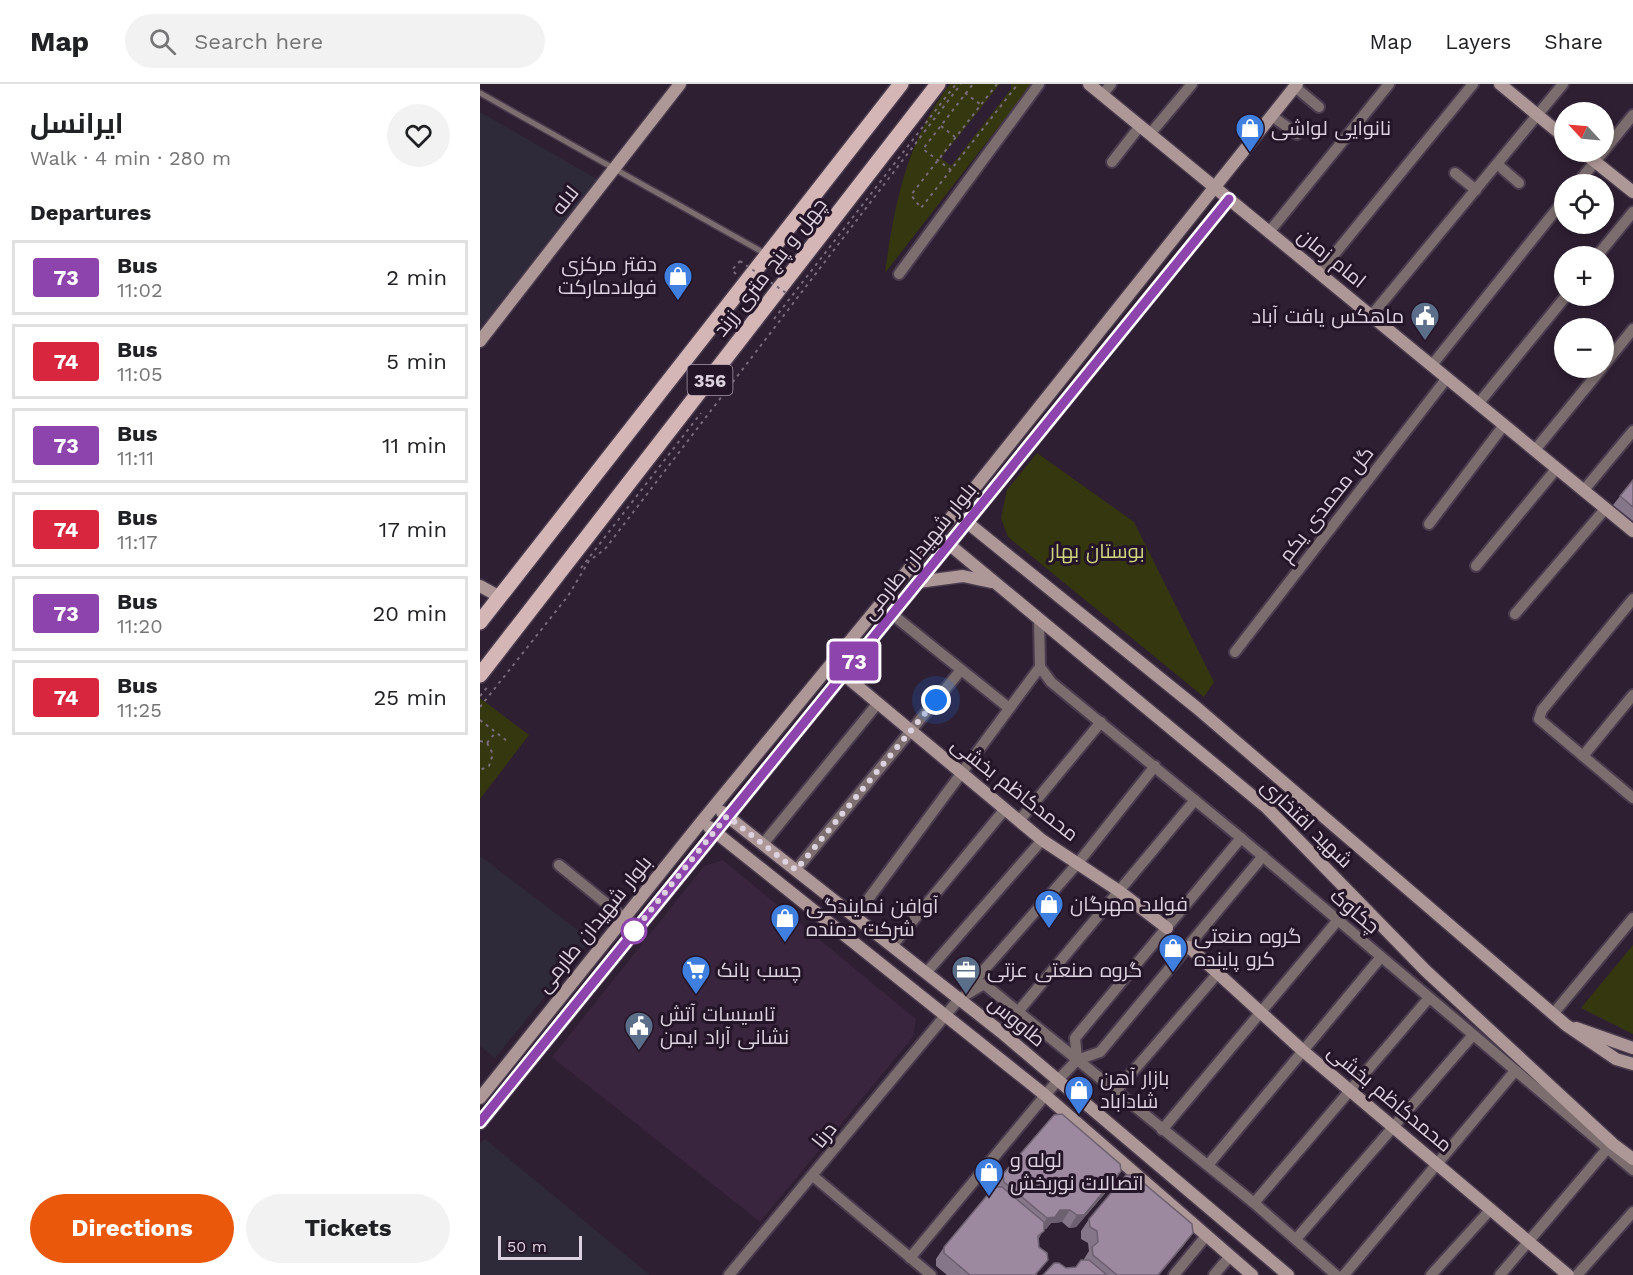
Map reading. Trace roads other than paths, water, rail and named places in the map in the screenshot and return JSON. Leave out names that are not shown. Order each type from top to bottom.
[{"type":"main road","name":"لاله","points":[[480,341],[680,84]]},
{"type":"main road","name":"چهل و پنج متری زرند","points":[[480,622],[901,84]]},
{"type":"main road","name":"چهل و پنج متری زرند","points":[[487,677],[938,84]]},
{"type":"main road","name":"امام زمان","points":[[1089,84],[1478,404],[1632,527]]},
{"type":"main road","points":[[1500,84],[1554,128]]},
{"type":"main road","name":"بلوار شهیدان طارمی","points":[[480,1098],[702,821],[937,535],[1272,116],[1292,86]]},
{"type":"main road","points":[[1596,162],[1633,192]]},
{"type":"main road","name":"بلوار شهیدان طارمی","points":[[480,1122],[714,831],[918,582],[951,545],[1229,199]]},
{"type":"main road","name":"شهید افتخاری","points":[[955,512],[1197,708],[1566,1025],[1616,1059],[1633,1064]]},
{"type":"main road","name":"شهید افتخاری","points":[[937,535],[1267,808],[1426,970],[1613,1144],[1633,1159]]},
{"type":"main road","points":[[918,582],[963,576],[995,583]]},
{"type":"main road","points":[[480,586],[500,597]]},
{"type":"main road","name":"محمدکاظم بخشی","points":[[843,674],[1041,840],[1119,891],[1167,928]]},
{"type":"main road","name":"طاووس","points":[[715,806],[1000,1032],[1288,1275]]},
{"type":"main road","name":"طاووس","points":[[702,821],[1045,1095],[1252,1275]]},
{"type":"main road","name":"محمدکاظم بخشی","points":[[1189,947],[1302,1050],[1568,1275]]},
{"type":"main road","name":"شهید افتخاری","points":[[1566,1025],[1633,1048]]},
{"type":"street","points":[[899,274],[1039,84]]},
{"type":"street","points":[[1102,95],[1111,84]]},
{"type":"street","points":[[1112,162],[1192,84]]},
{"type":"street","points":[[1269,232],[1389,84]]},
{"type":"street","points":[[1318,273],[1473,84]]},
{"type":"street","points":[[1371,316],[1563,84]]},
{"type":"street","points":[[1292,86],[1319,107]]},
{"type":"street","points":[[1614,139],[1633,115]]},
{"type":"street","points":[[1272,116],[1297,134]]},
{"type":"street","points":[[1586,174],[1596,162]]},
{"type":"street","points":[[1497,164],[1519,183]]},
{"type":"street","points":[[1455,173],[1476,190]]},
{"type":"street","points":[[1432,365],[1554,212]]},
{"type":"street","points":[[1605,246],[1633,212]]},
{"type":"street","points":[[1478,404],[1558,306]]},
{"type":"street","points":[[1614,352],[1633,329]]},
{"type":"street","name":"گل محمدی یکم","points":[[1235,652],[1447,378]]},
{"type":"street","points":[[1535,450],[1593,378]]},
{"type":"street","points":[[1429,524],[1504,425]]},
{"type":"street","points":[[1584,490],[1633,431]]},
{"type":"street","points":[[1476,566],[1557,468]]},
{"type":"street","points":[[1515,614],[1606,508]]},
{"type":"street","points":[[1633,598],[1542,710],[1539,719],[1633,798]]},
{"type":"street","points":[[893,615],[1009,708]]},
{"type":"street","points":[[855,917],[1040,667],[1039,620]]},
{"type":"street","name":"چکاوک","points":[[1040,667],[1051,682],[1263,856],[1633,1170]]},
{"type":"street","points":[[796,870],[961,670]]},
{"type":"street","points":[[1583,756],[1633,695]]},
{"type":"street","points":[[763,844],[878,703]]},
{"type":"street","points":[[1020,821],[1101,722]]},
{"type":"street","name":"درنا","points":[[729,1275],[959,999],[1078,863],[1155,766]]},
{"type":"street","points":[[1000,1032],[1195,800]]},
{"type":"street","points":[[892,946],[1005,809]]},
{"type":"street","points":[[1077,1060],[1075,1038],[1241,838]]},
{"type":"street","points":[[926,973],[1041,840]]},
{"type":"street","points":[[910,1258],[1058,1080],[1077,1060],[1100,1052],[1263,856]]},
{"type":"street","points":[[559,865],[624,918]]},
{"type":"street","points":[[1553,1014],[1633,918]]},
{"type":"street","points":[[1162,1130],[1338,921]]},
{"type":"street","points":[[1208,1165],[1381,957]]},
{"type":"street","points":[[1115,1092],[1219,972]]},
{"type":"street","points":[[959,999],[984,984],[1019,1010],[1115,1092],[1254,1203],[1336,1275]]},
{"type":"street","points":[[1254,1203],[1429,998]]},
{"type":"street","points":[[1296,1239],[1473,1035]]},
{"type":"street","points":[[1344,1275],[1515,1071]]},
{"type":"street","points":[[1500,1275],[1607,1149]]},
{"type":"street","points":[[813,1176],[931,1275]]},
{"type":"street","points":[[1431,1275],[1491,1209]]},
{"type":"street","points":[[1577,1275],[1633,1212]]},
{"type":"street","points":[[1174,1275],[1206,1236]]},
{"type":"street","points":[[1214,1275],[1230,1256]]},
{"type":"lane","points":[[480,93],[768,255]]},
{"type":"place","name":"نانوایی لواشی","points":[[1250,154]]},
{"type":"place","name":"دفتر مرکزی فولادمارکت","points":[[678,302]]},
{"type":"place","name":"ماهکس یافت آباد","points":[[1425,342]]},
{"type":"place","name":"فولاد مهرگان","points":[[1049,930]]},
{"type":"place","name":"آوافن نمایندگی شرکت دمنده","points":[[785,944]]},
{"type":"place","name":"گروه صنعتی کرو پاینده","points":[[1173,974]]},
{"type":"place","name":"چسب بانک","points":[[696,996]]},
{"type":"place","name":"گروه صنعتی عزتی","points":[[966,996]]},
{"type":"place","name":"تاسیسات آتش نشانی آراد ایمن","points":[[639,1052]]},
{"type":"place","name":"بازار آهن شاداباد","points":[[1079,1116]]},
{"type":"place","name":"لوله و اتصالات نوربخش","points":[[989,1198]]},
{"type":"park label","name":"بوستان بهار","points":[[1097,551]]}]
